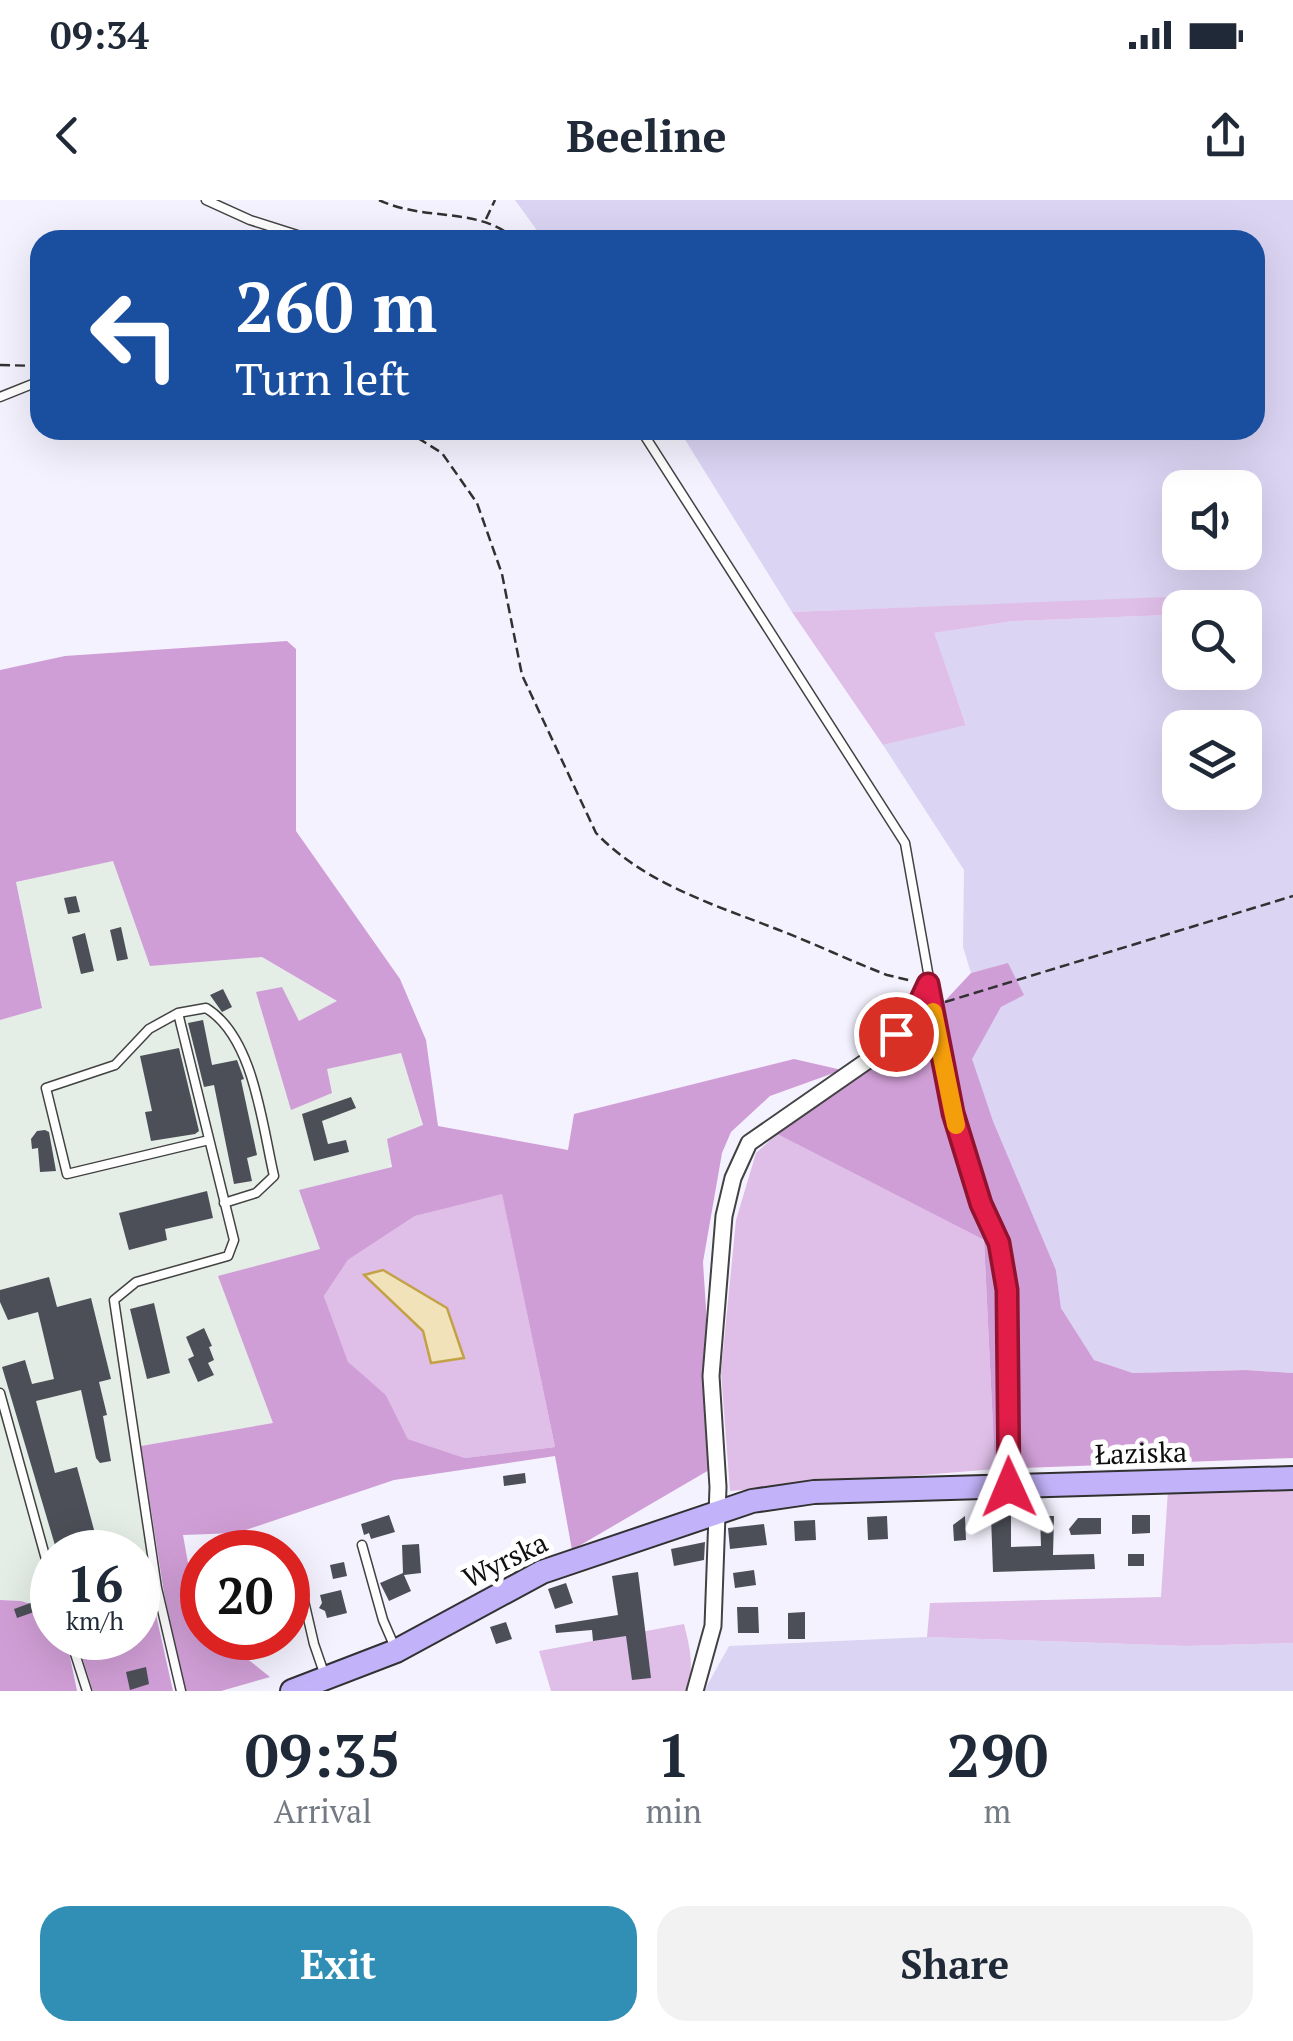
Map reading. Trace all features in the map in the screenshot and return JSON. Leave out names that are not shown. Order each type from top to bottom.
[{"type":"street","points":[[695,1691],[713,1626],[717,1512],[711,1376],[724,1216],[733,1178],[749,1143],[880,1052],[913,1016],[928,984]]},
{"type":"street","name":"Łaziska","points":[[752,1501],[814,1492],[1293,1478]]},
{"type":"street","name":"Wyrska","points":[[308,1687],[396,1651],[542,1572],[752,1501]]},
{"type":"lane","points":[[206,200],[281,230]]},
{"type":"lane","points":[[0,398],[30,385]]},
{"type":"lane","points":[[647,440],[905,843],[953,1113],[981,1204],[999,1243],[1004,1268],[1009,1487]]},
{"type":"lane","points":[[208,1140],[66,1174],[46,1088],[115,1065],[149,1029],[178,1013],[206,1008],[218,1016],[245,1056],[274,1176],[256,1193],[224,1202]]},
{"type":"lane","points":[[178,1013],[234,1240],[228,1256],[136,1282],[114,1300],[156,1588],[181,1691]]},
{"type":"lane","points":[[0,1394],[38,1530]]},
{"type":"lane","points":[[362,1545],[396,1651]]},
{"type":"lane","points":[[308,1687],[314,1644],[310,1626]]},
{"type":"lane","points":[[77,1660],[87,1691]]},
{"type":"path","points":[[380,200],[420,214],[486,220],[506,230]]},
{"type":"path","points":[[486,220],[495,200]]},
{"type":"path","points":[[0,365],[30,366]]},
{"type":"path","points":[[420,440],[442,454],[477,503],[502,574],[522,675],[596,833],[616,854],[708,903],[886,976],[928,984]]},
{"type":"path","points":[[932,1006],[1293,896]]},
{"type":"shaded area","points":[[515,200],[1293,200],[1293,1373],[1133,1373],[1094,1360],[1061,1308],[1056,1270],[971,1059],[1001,1007],[1023,995],[1008,964],[971,973],[963,947],[964,870],[883,745],[966,724],[933,633],[1013,621],[1162,615],[1162,690],[1262,690],[1262,590],[1162,590],[1162,598],[792,612],[685,440],[1265,440],[1265,230],[537,230]]},
{"type":"shaded area","points":[[1162,597],[1162,615],[1013,621],[934,633],[966,725],[883,745],[792,612]]},
{"type":"shaded area","points":[[287,641],[296,649],[296,831],[400,979],[426,1040],[438,1126],[568,1150],[574,1114],[794,1059],[842,1070],[770,1096],[731,1132],[722,1153],[703,1262],[716,1466],[572,1550],[555,1456],[394,1480],[246,1530],[180,1530],[180,1660],[249,1660],[270,1677],[221,1691],[185,1691],[160,1567],[160,1530],[154,1530],[141,1446],[273,1423],[218,1276],[320,1249],[299,1190],[392,1167],[387,1139],[423,1125],[401,1053],[327,1069],[332,1093],[291,1110],[256,992],[282,987],[299,1021],[337,1001],[262,957],[150,966],[113,861],[16,882],[42,1008],[0,1020],[0,670],[65,656]],"holes":[[[502,1194],[555,1447],[465,1458],[408,1439],[386,1395],[348,1362],[324,1296],[348,1260],[415,1216]]]},
{"type":"shaded area","points":[[113,860],[151,966],[262,957],[338,1002],[299,1021],[256,993],[326,1069],[401,1053],[423,1126],[320,1249],[273,1423],[142,1446],[148,1530],[30,1530],[30,1604],[0,1600],[0,1020],[42,1007],[16,882]]},
{"type":"shaded area","points":[[1008,963],[1024,995],[1001,1007],[972,1059],[993,1121],[1056,1270],[1061,1308],[1094,1360],[1133,1373],[1293,1373],[1293,1458],[995,1469],[984,1240],[777,1134],[912,1036],[971,973]]},
{"type":"shaded area","points":[[777,1134],[984,1240],[995,1469],[730,1491],[721,1372],[736,1220],[756,1153]]},
{"type":"shaded area","points":[[502,1193],[555,1447],[465,1458],[408,1439],[386,1395],[348,1363],[324,1296],[348,1260],[415,1216]]},
{"type":"shaded area","points":[[383,1270],[447,1308],[464,1358],[431,1363],[423,1331],[364,1275]]},
{"type":"shaded area","points":[[1293,1485],[1293,1643],[1186,1646],[927,1637],[930,1603],[1161,1597],[1168,1490]]},
{"type":"shaded area","points":[[0,1600],[21,1601],[30,1604],[30,1660],[71,1660],[77,1691],[0,1691]]},
{"type":"shaded area","points":[[684,1624],[691,1666],[686,1691],[551,1691],[539,1651]]},
{"type":"shaded area","points":[[160,1633],[173,1691],[93,1691],[83,1660],[160,1660]]},
{"type":"shaded area","points":[[927,1637],[1186,1646],[1293,1643],[1293,1691],[704,1691],[729,1646]]},
{"type":"building","points":[[76,896],[80,912],[68,914],[64,898]]},
{"type":"building","points":[[121,927],[128,959],[117,961],[110,930]]},
{"type":"building","points":[[85,933],[94,971],[81,974],[72,937]]},
{"type":"building","points":[[223,989],[232,1007],[222,1012],[210,995]]},
{"type":"building","points":[[203,1020],[212,1065],[237,1060],[244,1079],[241,1080],[257,1155],[247,1158],[252,1181],[234,1184],[214,1085],[204,1087],[188,1023]]},
{"type":"building","points":[[179,1048],[199,1131],[151,1141],[145,1112],[152,1111],[140,1056]]},
{"type":"building","points":[[351,1097],[356,1108],[322,1121],[328,1144],[346,1140],[349,1152],[314,1161],[302,1114]]},
{"type":"building","points":[[37,1131],[49,1132],[56,1171],[40,1172],[38,1148],[32,1149],[31,1139]]},
{"type":"building","points":[[207,1191],[213,1218],[165,1229],[167,1240],[129,1250],[119,1213]]},
{"type":"building","points":[[49,1277],[57,1307],[91,1298],[111,1379],[99,1382],[111,1461],[100,1463],[96,1458],[81,1390],[36,1401],[55,1473],[77,1467],[94,1530],[50,1530],[2,1367],[25,1360],[32,1384],[54,1379],[38,1312],[8,1320],[0,1302],[0,1290]]},
{"type":"building","points":[[154,1303],[170,1373],[147,1379],[130,1309]]},
{"type":"building","points":[[204,1328],[212,1346],[209,1347],[214,1360],[208,1363],[214,1375],[198,1382],[188,1359],[194,1356],[186,1337]]},
{"type":"building","points":[[525,1473],[526,1483],[504,1486],[503,1476]]},
{"type":"building","points":[[389,1515],[395,1532],[371,1539],[369,1533],[364,1535],[361,1524]]},
{"type":"building","points":[[1011,1515],[1011,1547],[1041,1546],[1040,1516],[1054,1516],[1053,1555],[1094,1554],[1095,1569],[993,1572],[991,1516]]},
{"type":"building","points":[[1132,1515],[1150,1515],[1150,1533],[1132,1534]]},
{"type":"building","points":[[887,1516],[888,1539],[868,1540],[867,1517]]},
{"type":"building","points":[[965,1516],[966,1540],[954,1541],[953,1525]]},
{"type":"building","points":[[1078,1518],[1101,1518],[1101,1534],[1071,1535],[1069,1529]]},
{"type":"building","points":[[815,1520],[816,1540],[795,1541],[794,1521]]},
{"type":"building","points":[[764,1524],[767,1545],[730,1549],[728,1528]]},
{"type":"building","points":[[705,1542],[704,1560],[674,1566],[671,1549]]},
{"type":"building","points":[[419,1544],[421,1573],[404,1575],[411,1591],[389,1601],[380,1583],[403,1573],[402,1545]]},
{"type":"building","points":[[1128,1554],[1144,1554],[1144,1566],[1128,1566]]},
{"type":"building","points":[[344,1562],[347,1576],[333,1579],[330,1565]]},
{"type":"building","points":[[754,1570],[756,1585],[735,1588],[733,1573]]},
{"type":"building","points":[[638,1572],[651,1678],[632,1680],[626,1636],[593,1641],[592,1630],[556,1633],[555,1625],[618,1615],[612,1576]]},
{"type":"building","points":[[566,1583],[573,1603],[555,1609],[548,1589]]},
{"type":"building","points":[[341,1590],[347,1613],[327,1618],[319,1608],[320,1595]]},
{"type":"building","points":[[30,1603],[30,1613],[17,1618],[14,1609]]},
{"type":"building","points":[[737,1607],[758,1607],[759,1633],[738,1633]]},
{"type":"building","points":[[805,1612],[805,1639],[788,1639],[788,1613]]},
{"type":"building","points":[[506,1622],[512,1639],[496,1644],[490,1627]]},
{"type":"building","points":[[146,1667],[149,1684],[130,1690],[126,1672]]},
{"type":"slow traffic","points":[[933,1012],[956,1125]]},
{"type":"route","points":[[896,1034],[913,1016],[928,984],[953,1113],[981,1204],[999,1243],[1004,1268],[1009,1487]]}]
